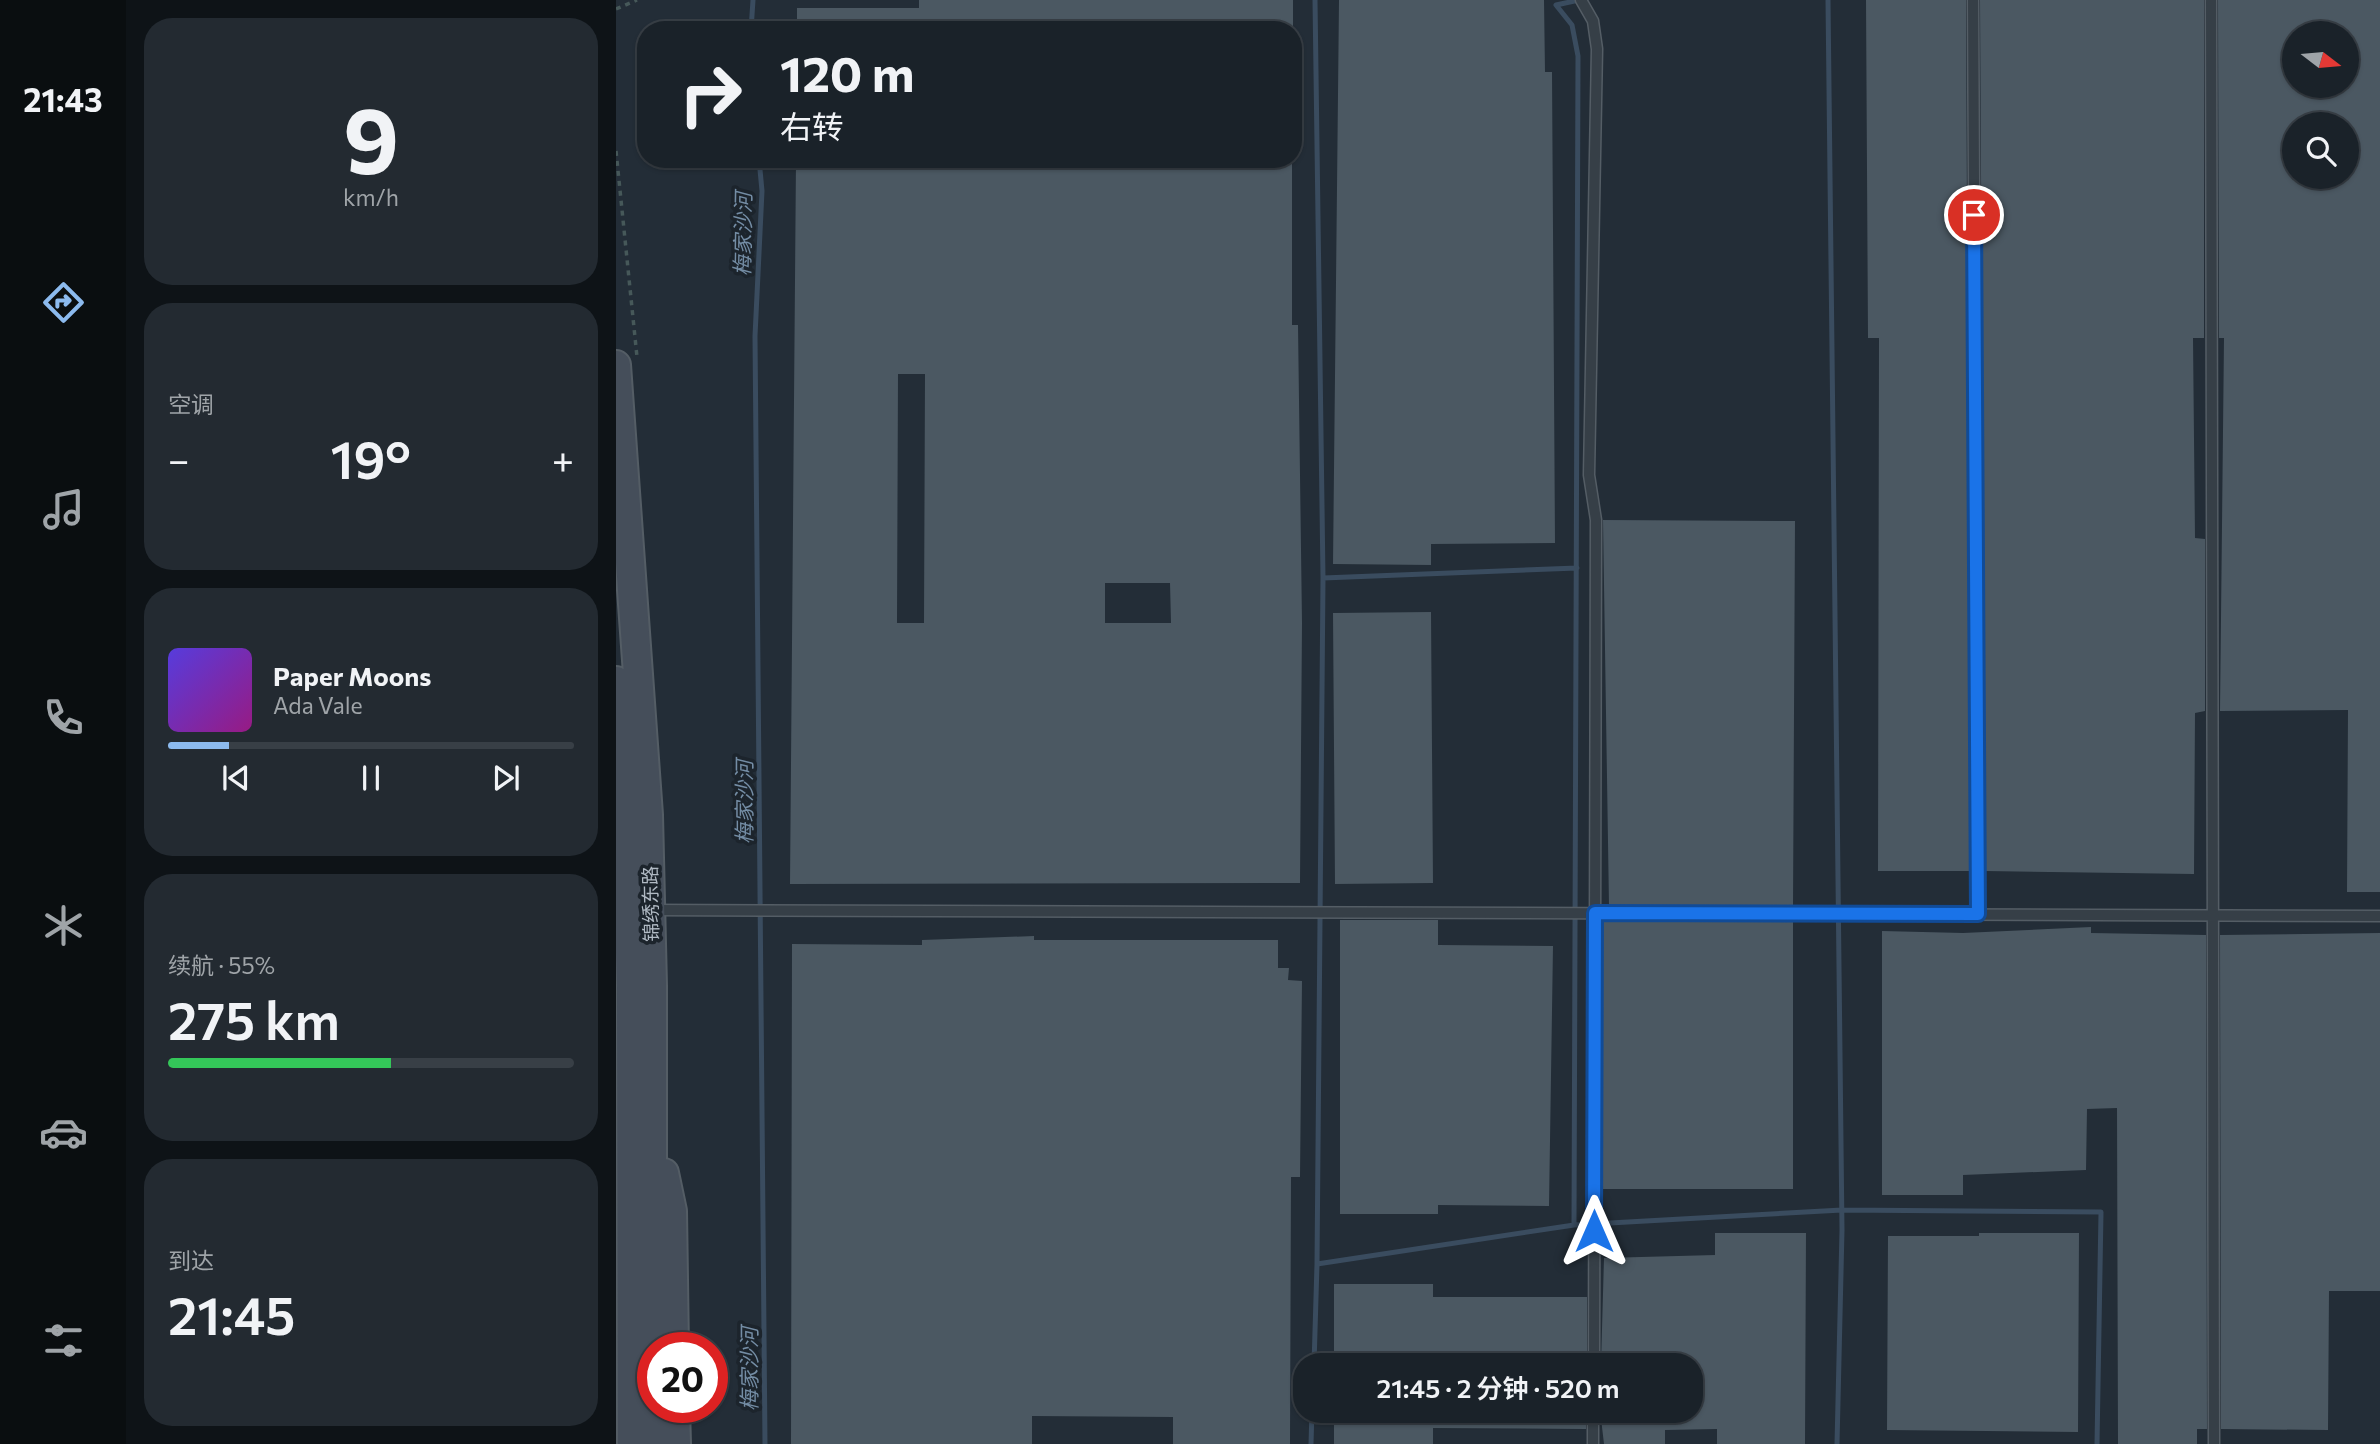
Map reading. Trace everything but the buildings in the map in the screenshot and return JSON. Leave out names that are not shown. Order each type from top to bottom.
[{"type":"main road","name":"锦绣东路","points":[[616,365],[648,815],[632,911]]},
{"type":"main road","name":"锦绣东路","points":[[616,681],[632,911],[642,1124],[642,1271],[632,1444]]},
{"type":"main road","points":[[616,1178],[642,1124]]},
{"type":"main road","points":[[642,1124],[673,1211],[674,1332]]},
{"type":"main road","name":"锦绣东路","points":[[642,1271],[652,1444]]},
{"type":"main road","points":[[675,1423],[676,1444]]},
{"type":"lane","points":[[1973,0],[1978,914]]},
{"type":"lane","points":[[2211,0],[2214,1444]]},
{"type":"lane","points":[[1583,3],[1593,21],[1597,49],[1589,475],[1596,520],[1594,1353]]},
{"type":"lane","points":[[632,911],[2380,916]]},
{"type":"lane","points":[[1593,1444],[1594,1423]]},
{"type":"path","points":[[616,9],[637,0]]},
{"type":"waterway","name":"梅家沙河","points":[[752,21],[753,0]]},
{"type":"waterway","points":[[1315,0],[1323,578]]},
{"type":"waterway","points":[[1574,1225],[1578,56],[1572,25],[1556,5],[1579,0]]},
{"type":"waterway","points":[[1828,0],[1842,1230],[1837,1444]]},
{"type":"waterway","name":"梅家沙河","points":[[760,168],[762,191],[755,336],[765,1444]]},
{"type":"waterway","points":[[1317,1264],[1323,578],[1577,568]]},
{"type":"waterway","points":[[1314,1353],[1317,1264],[1574,1225],[1842,1210],[2101,1212],[2097,1444]]},
{"type":"waterway","points":[[1311,1444],[1312,1423]]},
{"type":"route","points":[[1594,1231],[1595,913],[1978,914],[1974,215]]}]
